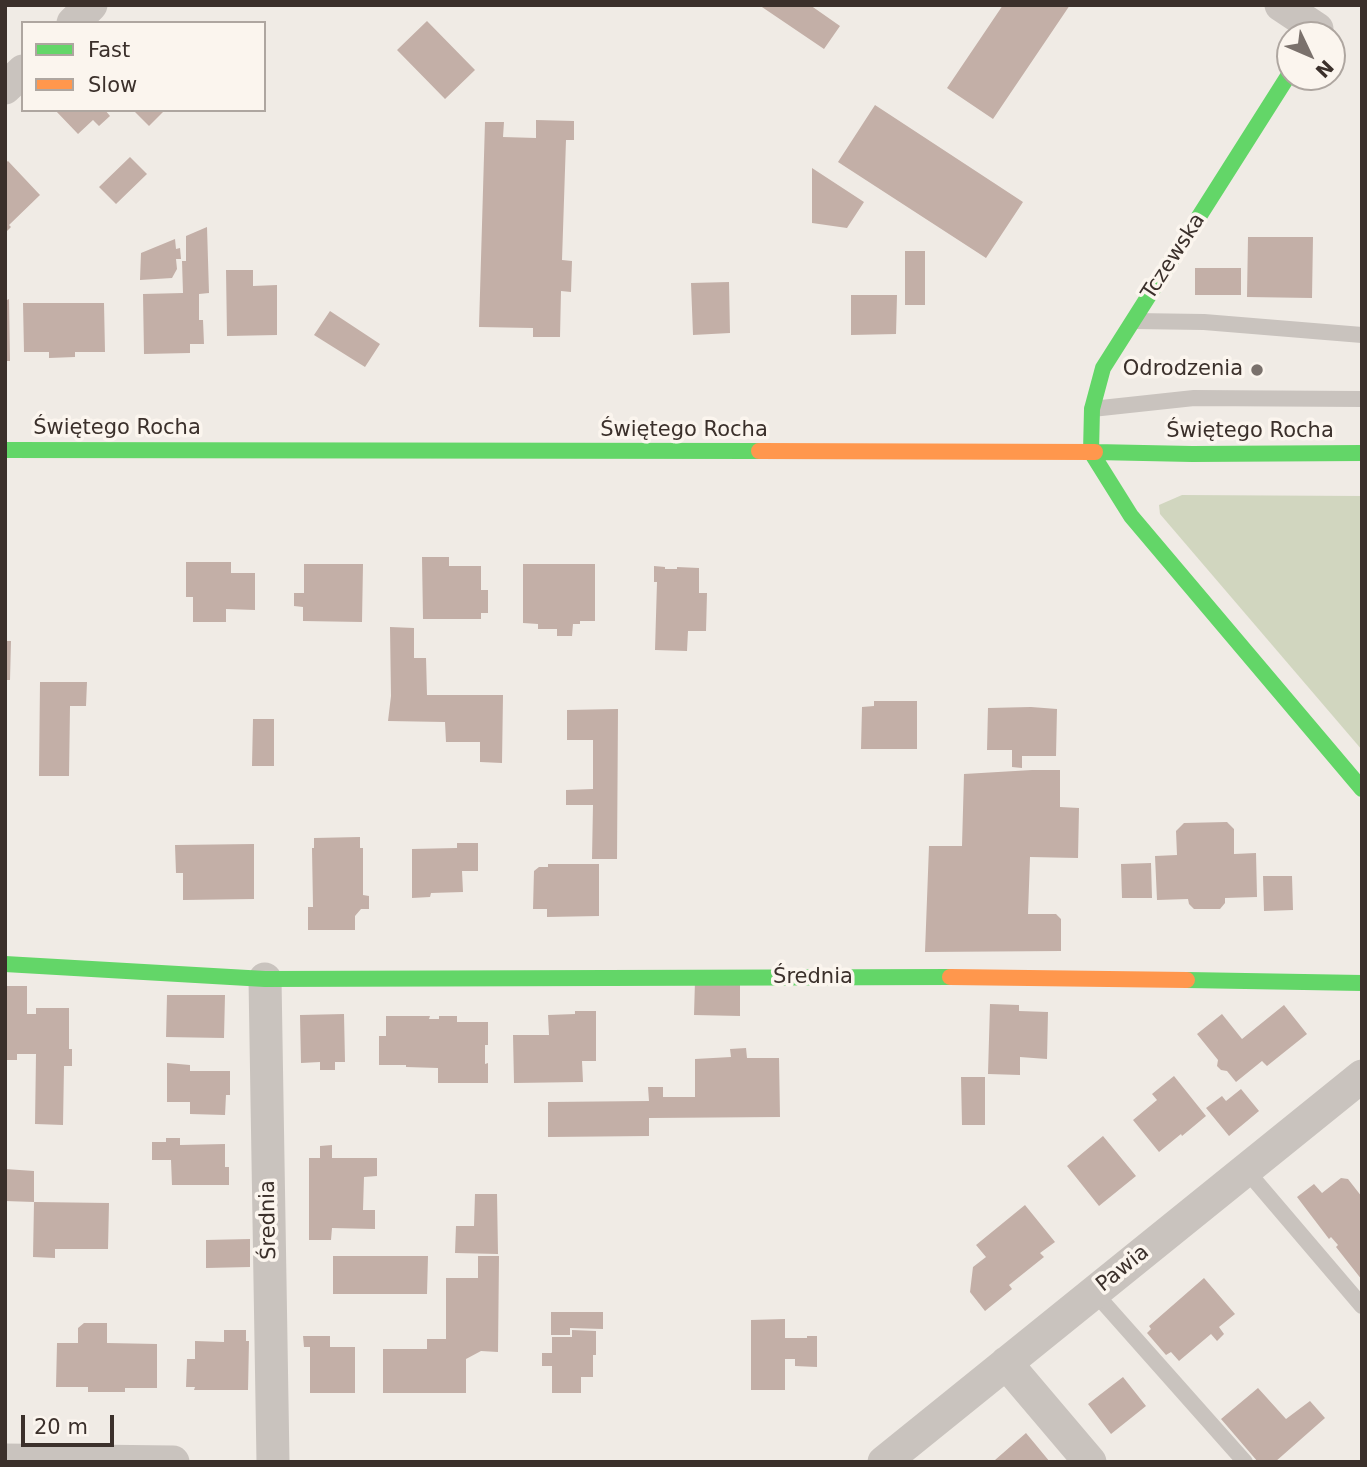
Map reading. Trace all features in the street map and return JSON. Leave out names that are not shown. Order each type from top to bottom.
[{"type":"street","points":[[75,21],[91,5]]},
{"type":"street","points":[[1281,5],[1305,21]]},
{"type":"street","points":[[5,88],[21,73]]},
{"type":"street","name":"Tczewska","points":[[1091,452],[1092,409],[1104,368],[1279,91]]},
{"type":"street","name":"Świętego Rocha","points":[[5,450],[1362,453]]},
{"type":"street","points":[[1091,452],[1131,516],[1362,789]]},
{"type":"street","name":"Średnia","points":[[5,964],[265,979],[990,977],[1362,983]]},
{"type":"street","name":"Średnia","points":[[265,979],[272,1462]]},
{"type":"street","name":"Pawia","points":[[884,1462],[1362,1076]]},
{"type":"street","points":[[1006,1363],[1090,1462]]},
{"type":"street","points":[[5,1460],[173,1462]]},
{"type":"lane","points":[[1133,321],[1204,322],[1362,335]]},
{"type":"lane","points":[[1092,409],[1194,398],[1362,399]]},
{"type":"lane","points":[[1245,1170],[1362,1306]]},
{"type":"lane","points":[[1094,1292],[1245,1462]]},
{"type":"green space","points":[[1182,495],[1362,496],[1362,750],[1160,514],[1159,505]]},
{"type":"building","points":[[759,5],[810,5],[840,26],[824,49]]},
{"type":"building","points":[[1003,5],[1070,5],[993,119],[947,88]]},
{"type":"building","points":[[427,21],[475,70],[445,99],[397,50]]},
{"type":"building","points":[[875,105],[1023,202],[986,258],[838,162]]},
{"type":"building","points":[[57,112],[107,112],[110,116],[99,126],[93,120],[78,134]]},
{"type":"building","points":[[135,112],[163,112],[149,126]]},
{"type":"building","points":[[536,120],[574,121],[574,140],[566,140],[562,260],[572,261],[571,292],[561,291],[560,337],[533,337],[533,328],[479,327],[485,122],[504,122],[503,137],[536,138]]},
{"type":"building","points":[[130,157],[147,174],[116,204],[99,187]]},
{"type":"building","points":[[8,161],[40,195],[9,225],[11,227],[5,233],[5,163]]},
{"type":"building","points":[[812,168],[864,202],[847,228],[812,223]]},
{"type":"building","points":[[207,227],[209,293],[199,294],[199,320],[203,320],[204,344],[190,344],[190,353],[144,354],[143,294],[183,293],[182,261],[186,261],[186,236]]},
{"type":"building","points":[[1248,237],[1313,237],[1312,298],[1247,297]]},
{"type":"building","points":[[175,239],[176,249],[180,248],[181,259],[176,259],[177,269],[172,278],[140,280],[141,253]]},
{"type":"building","points":[[905,251],[925,251],[925,305],[905,305]]},
{"type":"building","points":[[1195,268],[1241,268],[1241,295],[1195,295]]},
{"type":"building","points":[[226,270],[253,270],[253,286],[277,285],[277,335],[227,336]]},
{"type":"building","points":[[729,282],[730,333],[693,335],[691,283]]},
{"type":"building","points":[[851,295],[897,295],[896,334],[851,335]]},
{"type":"building","points":[[9,299],[10,361],[5,361],[5,301]]},
{"type":"building","points":[[23,303],[104,303],[105,352],[75,352],[75,357],[49,358],[49,352],[24,352]]},
{"type":"building","points":[[330,311],[380,344],[365,367],[314,335]]},
{"type":"building","points":[[422,557],[449,557],[449,566],[481,566],[481,590],[488,590],[488,613],[481,613],[481,619],[423,619]]},
{"type":"building","points":[[186,562],[231,562],[231,573],[255,573],[255,610],[226,609],[226,622],[193,622],[193,597],[186,597]]},
{"type":"building","points":[[304,564],[363,564],[362,622],[303,621],[303,607],[294,606],[294,593],[304,593]]},
{"type":"building","points":[[523,564],[595,564],[595,621],[573,624],[572,636],[557,636],[557,629],[538,629],[538,624],[523,623]]},
{"type":"building","points":[[654,566],[665,569],[699,568],[699,593],[707,593],[706,631],[688,631],[687,651],[655,650],[657,582],[654,582]]},
{"type":"building","points":[[390,627],[414,628],[414,658],[426,658],[427,695],[503,695],[502,763],[480,762],[480,742],[446,742],[445,722],[388,721],[391,696]]},
{"type":"building","points":[[5,641],[11,641],[10,680],[5,680]]},
{"type":"building","points":[[40,682],[87,682],[86,706],[70,706],[69,776],[39,776]]},
{"type":"building","points":[[874,701],[917,701],[917,749],[861,749],[862,707],[874,706]]},
{"type":"building","points":[[988,708],[1057,709],[1056,756],[1022,756],[1022,768],[1012,767],[1012,750],[987,750]]},
{"type":"building","points":[[618,709],[617,859],[592,859],[593,805],[566,805],[566,790],[593,789],[593,740],[567,740],[567,710]]},
{"type":"building","points":[[253,719],[274,719],[274,766],[252,766]]},
{"type":"building","points":[[1060,770],[1060,807],[1079,808],[1078,858],[1030,857],[1028,914],[1056,914],[1061,919],[1061,951],[925,952],[929,846],[962,846],[964,774]]},
{"type":"building","points":[[1227,822],[1234,829],[1234,854],[1256,853],[1257,897],[1225,898],[1220,909],[1194,909],[1188,899],[1157,900],[1155,856],[1177,855],[1176,831],[1184,823]]},
{"type":"building","points":[[360,837],[360,848],[363,848],[363,895],[369,896],[369,909],[361,909],[355,916],[355,930],[308,930],[308,907],[313,907],[314,838]]},
{"type":"building","points":[[457,843],[478,843],[478,871],[462,871],[463,892],[431,893],[430,897],[412,898],[412,849],[457,848]]},
{"type":"building","points":[[254,844],[254,899],[183,900],[183,873],[176,873],[175,845]]},
{"type":"building","points":[[1151,863],[1152,898],[1122,898],[1121,864]]},
{"type":"building","points":[[548,864],[599,864],[599,916],[547,917],[547,909],[533,909],[534,871],[539,867],[548,867]]},
{"type":"building","points":[[1263,876],[1292,876],[1293,910],[1264,911]]},
{"type":"building","points":[[695,981],[740,981],[740,1016],[694,1015]]},
{"type":"building","points":[[5,986],[27,986],[27,1014],[36,1014],[36,1008],[69,1008],[69,1049],[72,1049],[72,1066],[64,1066],[63,1125],[35,1124],[36,1054],[17,1054],[17,1060],[5,1060]]},
{"type":"building","points":[[167,995],[225,995],[224,1038],[166,1037]]},
{"type":"building","points":[[990,1004],[1019,1005],[1019,1011],[1048,1012],[1047,1059],[1020,1057],[1020,1075],[988,1074]]},
{"type":"building","points":[[1284,1005],[1307,1034],[1267,1066],[1262,1061],[1236,1082],[1227,1071],[1217,1066],[1218,1060],[1197,1034],[1222,1014],[1242,1039]]},
{"type":"building","points":[[575,1011],[596,1011],[596,1061],[582,1061],[583,1082],[514,1083],[513,1035],[549,1035],[548,1015],[575,1014]]},
{"type":"building","points":[[344,1014],[345,1062],[335,1062],[335,1070],[320,1070],[320,1062],[301,1063],[300,1015]]},
{"type":"building","points":[[386,1016],[430,1016],[429,1019],[439,1019],[439,1016],[457,1016],[457,1022],[488,1022],[485,1064],[488,1063],[488,1083],[438,1083],[438,1068],[379,1065],[379,1036],[386,1036]]},
{"type":"building","points":[[746,1048],[747,1058],[779,1058],[780,1117],[649,1118],[649,1136],[548,1137],[548,1102],[649,1101],[648,1087],[663,1087],[663,1097],[695,1097],[695,1059],[731,1057],[730,1049]]},
{"type":"building","points":[[167,1063],[190,1065],[190,1071],[230,1071],[230,1095],[226,1095],[225,1115],[190,1114],[190,1102],[167,1102]]},
{"type":"building","points":[[1174,1076],[1206,1116],[1159,1152],[1133,1120],[1157,1100],[1152,1094]]},
{"type":"building","points":[[961,1077],[985,1077],[985,1125],[962,1125]]},
{"type":"building","points":[[1241,1089],[1259,1111],[1229,1136],[1206,1108],[1222,1096],[1226,1101]]},
{"type":"building","points":[[1103,1136],[1136,1176],[1099,1206],[1067,1166]]},
{"type":"building","points":[[166,1138],[180,1138],[180,1145],[225,1144],[225,1167],[229,1167],[229,1185],[172,1185],[171,1160],[152,1160],[152,1142],[166,1142]]},
{"type":"building","points":[[332,1145],[332,1158],[377,1158],[377,1176],[364,1177],[363,1210],[375,1210],[375,1229],[332,1228],[331,1240],[309,1240],[309,1158],[320,1158],[320,1146]]},
{"type":"building","points":[[5,1169],[34,1171],[34,1202],[5,1201]]},
{"type":"building","points":[[1341,1178],[1348,1179],[1362,1197],[1362,1280],[1336,1247],[1338,1245],[1331,1237],[1329,1239],[1297,1197],[1314,1184],[1322,1193]]},
{"type":"building","points":[[475,1194],[497,1194],[498,1254],[455,1253],[456,1226],[474,1226]]},
{"type":"building","points":[[34,1202],[109,1203],[108,1249],[55,1249],[55,1258],[33,1257]]},
{"type":"building","points":[[1025,1205],[1055,1242],[1040,1253],[1044,1257],[1009,1285],[1012,1289],[985,1311],[970,1292],[973,1267],[986,1257],[976,1245]]},
{"type":"building","points":[[250,1239],[250,1267],[206,1268],[206,1240]]},
{"type":"building","points":[[333,1256],[428,1256],[427,1294],[333,1294]]},
{"type":"building","points":[[478,1256],[499,1256],[498,1352],[481,1351],[466,1359],[466,1393],[383,1393],[383,1349],[427,1349],[427,1339],[446,1339],[446,1278],[478,1278]]},
{"type":"building","points":[[1204,1278],[1235,1314],[1219,1327],[1224,1334],[1217,1341],[1211,1334],[1179,1361],[1171,1352],[1166,1355],[1147,1333],[1151,1329],[1149,1326]]},
{"type":"building","points":[[551,1312],[603,1312],[603,1329],[570,1328],[570,1335],[551,1335]]},
{"type":"building","points":[[785,1319],[785,1338],[817,1336],[817,1367],[795,1366],[795,1359],[785,1359],[785,1390],[751,1390],[751,1320]]},
{"type":"building","points":[[84,1323],[107,1323],[107,1343],[157,1344],[157,1388],[125,1388],[125,1392],[88,1392],[88,1387],[56,1387],[57,1343],[78,1343],[78,1328]]},
{"type":"building","points":[[224,1330],[246,1330],[246,1341],[249,1341],[248,1390],[194,1390],[195,1387],[186,1387],[187,1359],[195,1359],[195,1341],[224,1342]]},
{"type":"building","points":[[572,1330],[596,1331],[593,1377],[581,1377],[581,1393],[552,1393],[552,1366],[542,1366],[542,1353],[552,1353],[552,1337],[572,1337]]},
{"type":"building","points":[[303,1336],[330,1336],[330,1347],[355,1347],[355,1393],[310,1393],[310,1347],[304,1347]]},
{"type":"building","points":[[1123,1377],[1146,1406],[1111,1434],[1088,1404]]},
{"type":"building","points":[[1258,1388],[1286,1419],[1310,1401],[1325,1418],[1275,1462],[1258,1462],[1221,1419]]},
{"type":"building","points":[[1026,1433],[1050,1462],[996,1462],[995,1460]]},
{"type":"traffic: fast","points":[[1279,91],[1103,368],[1092,409],[1091,452],[1131,516],[1362,789]]},
{"type":"traffic: fast","points":[[5,450],[759,451]]},
{"type":"traffic: fast","points":[[1095,452],[1362,453]]},
{"type":"traffic: fast","points":[[5,964],[265,979],[950,977]]},
{"type":"traffic: fast","points":[[1187,980],[1362,983]]},
{"type":"traffic: slow","points":[[759,451],[1095,452]]},
{"type":"traffic: slow","points":[[950,977],[1187,980]]},
{"type":"place","name":"Odrodzenia","points":[[1257,370]]}]
